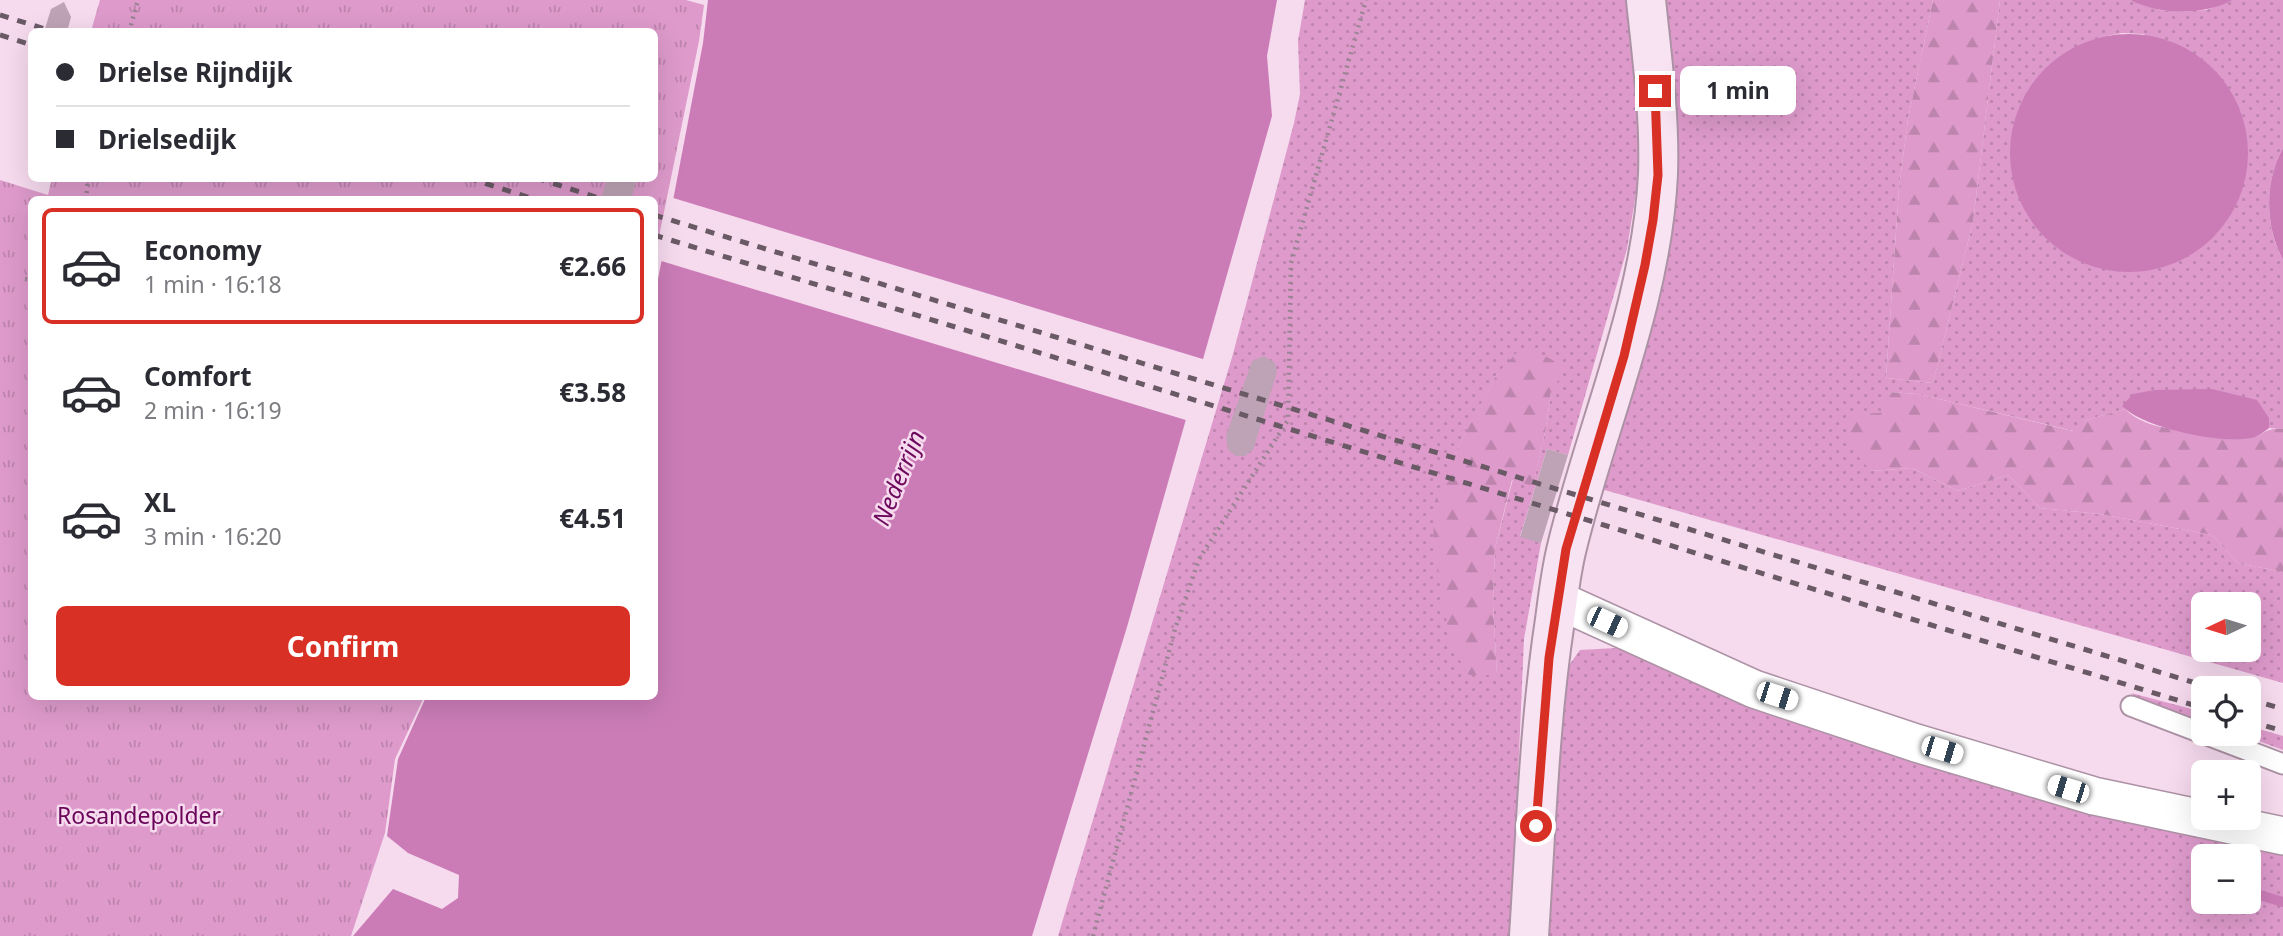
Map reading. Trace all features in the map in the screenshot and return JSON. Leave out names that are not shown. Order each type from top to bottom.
[{"type":"street","points":[[1529,936],[1543,716],[1566,549],[1624,356],[1653,220],[1658,175],[1658,129],[1646,0]]},
{"type":"street","points":[[1558,600],[1754,689],[1916,743],[2094,796],[2283,836]]},
{"type":"lane","points":[[2131,706],[2283,764]]},
{"type":"path","points":[[130,28],[138,0]]},
{"type":"path","points":[[1093,936],[1175,629],[1199,559],[1288,419],[1291,263],[1366,0]]},
{"type":"green space","name":"Rosandepolder","points":[[100,0],[686,0],[704,5],[658,241],[658,196],[28,196],[28,700],[423,700],[395,759],[385,833],[351,936],[0,936],[0,180],[48,195],[51,182],[658,182],[658,28],[92,28]]},
{"type":"green space","points":[[1305,0],[1630,0],[1638,88],[1640,167],[1627,249],[1568,455],[1547,449],[1520,536],[1541,543],[1524,639],[1511,936],[1058,936],[1233,354],[1294,123],[1300,94],[1298,41]],"holes":[[[1497,374],[1551,392],[1533,485],[1513,479],[1495,548],[1493,604],[1497,675],[1451,461]]]},
{"type":"green space","points":[[1658,0],[1933,0],[1908,119],[1899,188],[1886,378],[1933,383],[1973,222],[2000,0],[2130,0],[2160,10],[2183,12],[2206,10],[2233,0],[2283,0],[2283,148],[2272,175],[2269,204],[2273,233],[2283,260],[2283,429],[2269,428],[2269,418],[2123,406],[2125,409],[2086,420],[2074,431],[1918,394],[1889,392],[1871,471],[1912,468],[1958,491],[2008,475],[2040,508],[2100,514],[2212,535],[2238,563],[2283,572],[2283,683],[2209,662],[2261,662],[2261,592],[2191,592],[2191,657],[1601,489],[1622,421]],"holes":[[[2122,33],[2145,34],[2018,110],[2047,67],[2072,49]]]},
{"type":"green space","points":[[1933,0],[2000,0],[1973,222],[1933,383],[1886,378],[1899,188],[1908,119]]},
{"type":"green space","points":[[1531,348],[1566,368],[1551,392],[1533,486],[1512,480],[1495,548],[1493,604],[1497,675],[1469,675],[1452,648],[1441,593],[1433,541],[1435,501],[1451,461],[1497,374],[1520,349]]},
{"type":"green space","points":[[1889,392],[1918,394],[2073,431],[2086,420],[2125,409],[2145,422],[2182,430],[2252,437],[2268,430],[2283,429],[2283,572],[2238,563],[2212,535],[2100,514],[2040,508],[2008,475],[1958,491],[1912,468],[1871,471],[1844,440],[1852,414],[1880,413]]},
{"type":"green space","points":[[1616,648],[2191,830],[2244,844],[2191,844],[2191,914],[2261,914],[2261,848],[2283,854],[2283,936],[1547,936],[1557,718],[1570,664],[1580,650]]},
{"type":"green space","points":[[2131,693],[2191,709],[2191,719],[2147,705]]},
{"type":"green space","points":[[2261,730],[2283,736],[2283,750],[2261,742]]},
{"type":"water","name":"Nederrijn","points":[[708,0],[1277,0],[1267,56],[1272,116],[1127,627],[1032,936],[353,936],[393,889],[442,909],[458,898],[459,875],[408,853],[387,836],[398,759],[425,700],[658,700],[658,279],[703,43]]},
{"type":"water","points":[[2130,0],[2233,0],[2208,9],[2181,12],[2155,9]]},
{"type":"water","points":[[2117,34],[2141,34],[2164,39],[2185,48],[2205,61],[2221,77],[2243,118],[2248,153],[2246,176],[2239,199],[2221,229],[2205,245],[2164,267],[2141,272],[2117,272],[2094,267],[2073,258],[2053,245],[2037,229],[2015,188],[2010,165],[2010,141],[2015,118],[2024,97],[2037,77],[2053,61],[2094,39]]},
{"type":"water","points":[[2283,148],[2283,260],[2273,233],[2269,204],[2272,175]]},
{"type":"water","points":[[2212,389],[2257,400],[2269,418],[2269,428],[2255,437],[2242,439],[2206,437],[2165,428],[2132,414],[2122,406],[2133,394],[2155,390]]},
{"type":"pier","points":[[670,197],[1206,360],[1189,421],[658,260]]},
{"type":"building","points":[[64,2],[71,17],[68,28],[45,28],[51,9]]},
{"type":"building","points":[[606,182],[636,182],[632,196],[602,196]]},
{"type":"building","points":[[1264,356],[1275,363],[1277,372],[1253,450],[1245,456],[1236,456],[1228,450],[1226,436],[1252,361]]},
{"type":"building","points":[[1547,449],[1568,455],[1541,543],[1520,537]]},
{"type":"waterway","points":[[2261,896],[2283,902]]},
{"type":"railway","points":[[0,15],[42,28]]},
{"type":"railway","points":[[0,35],[28,44]]},
{"type":"railway","points":[[481,182],[524,196]]},
{"type":"railway","points":[[549,182],[592,196]]},
{"type":"railway","points":[[658,216],[2191,682]]},
{"type":"railway","points":[[658,236],[2191,704]]},
{"type":"railway","points":[[2261,703],[2283,709]]},
{"type":"railway","points":[[2261,725],[2283,731]]},
{"type":"route","points":[[1536,826],[1549,658],[1566,549],[1624,356],[1653,220],[1658,175],[1655,91]]}]
